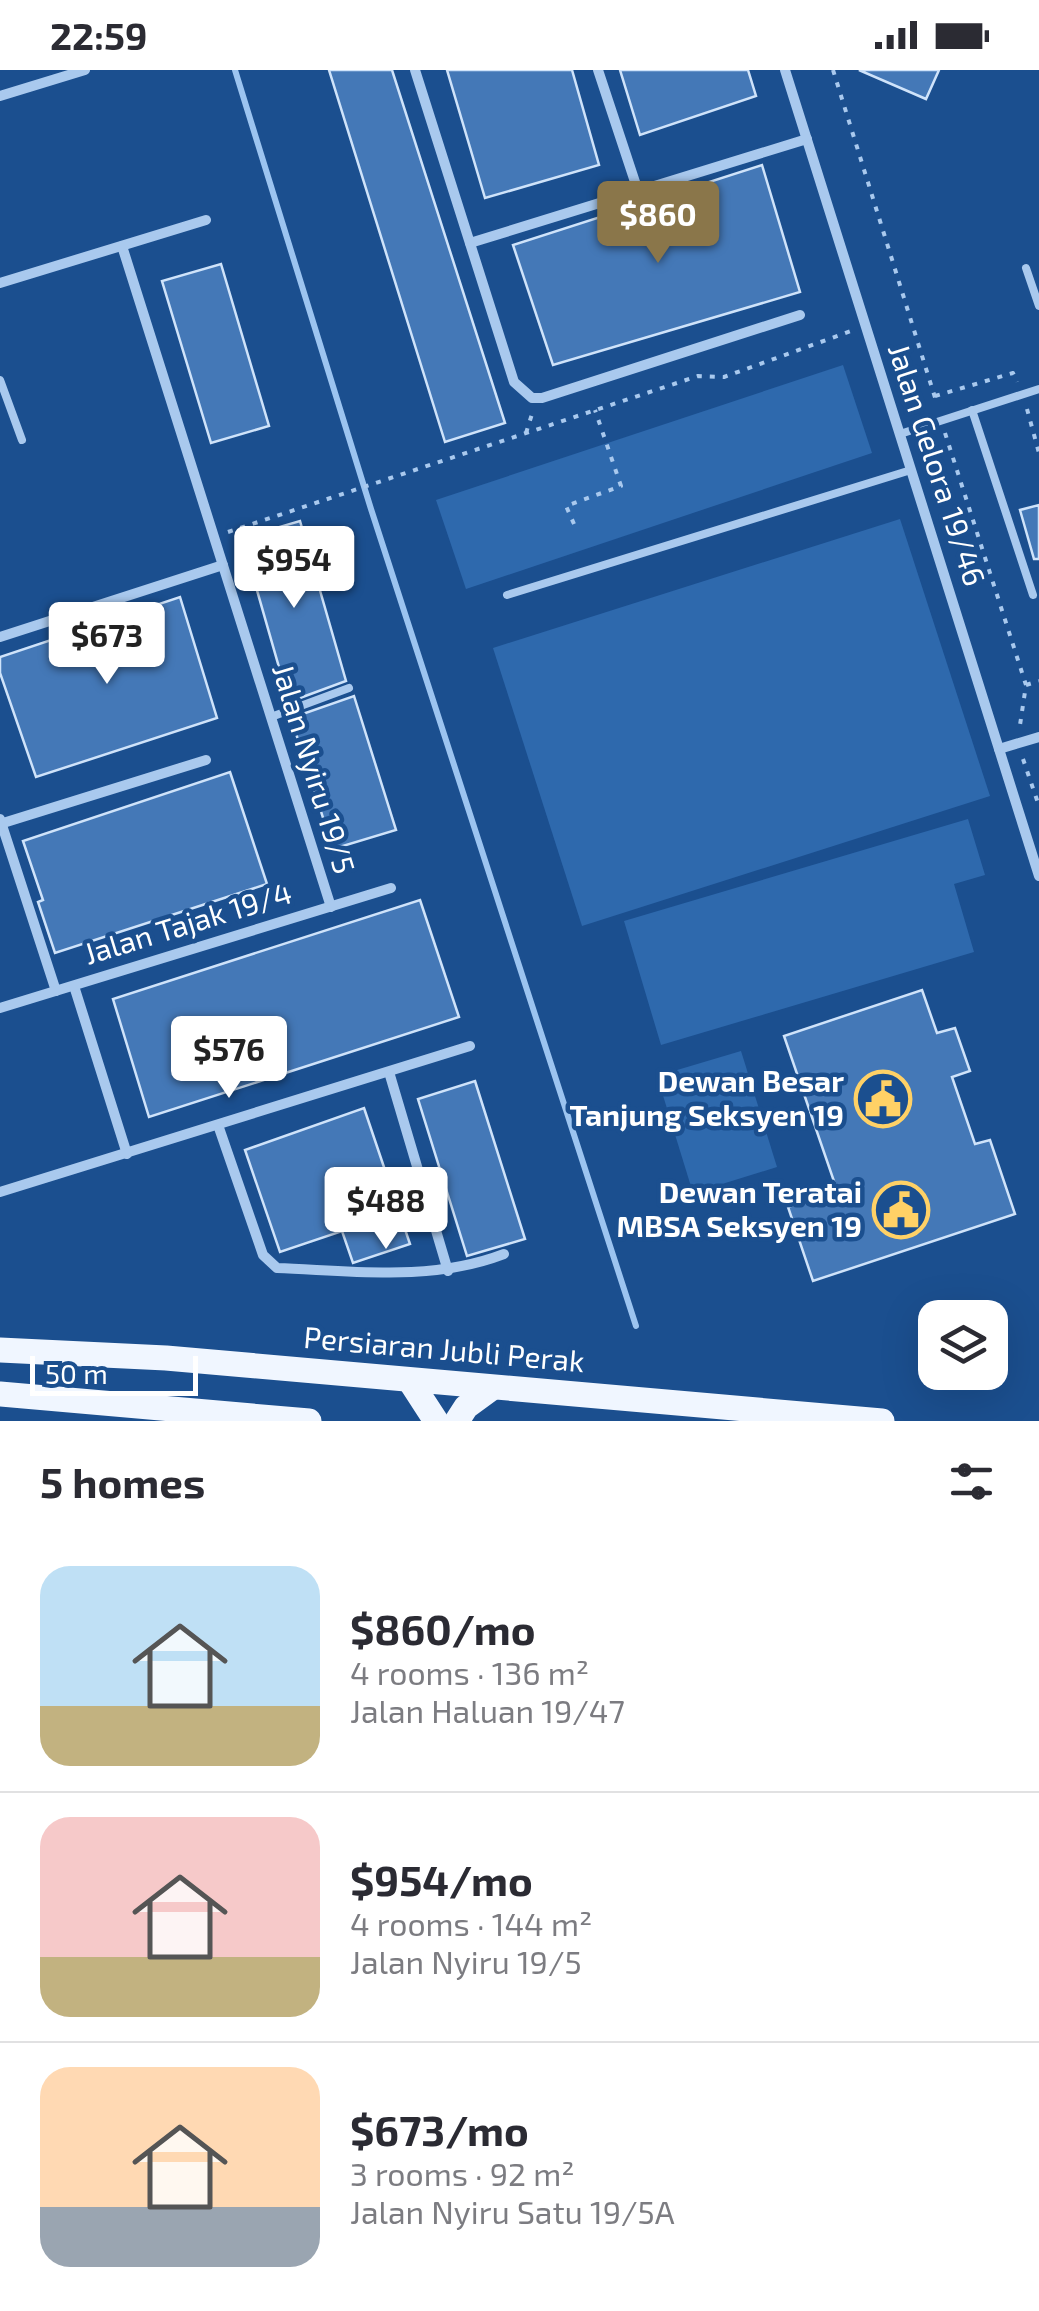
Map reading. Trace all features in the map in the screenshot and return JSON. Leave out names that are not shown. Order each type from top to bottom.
[{"type":"main road","name":"Persiaran Jubli Perak","points":[[0,1350],[166,1358],[882,1421]]},
{"type":"main road","points":[[410,1382],[436,1421]]},
{"type":"main road","points":[[457,1421],[466,1408],[492,1388]]},
{"type":"main road","points":[[0,1394],[309,1421]]},
{"type":"main road","points":[[764,1409],[788,1421]]},
{"type":"street","points":[[0,96],[85,70]]},
{"type":"street","points":[[415,70],[514,382],[532,398],[800,314]]},
{"type":"street","points":[[598,70],[638,191]]},
{"type":"street","name":"Jalan Gelora 19/46","points":[[785,70],[1039,876]]},
{"type":"street","points":[[470,242],[807,140]]},
{"type":"street","points":[[0,283],[206,220]]},
{"type":"street","name":"Jalan Nyiru 19/5","points":[[122,246],[330,906]]},
{"type":"street","points":[[0,637],[223,564]]},
{"type":"street","points":[[999,749],[1039,737]]},
{"type":"street","points":[[56,991],[1,822],[206,760]]},
{"type":"street","name":"Jalan Tajak 19/4","points":[[0,1008],[391,888]]},
{"type":"street","points":[[74,986],[127,1154]]},
{"type":"street","points":[[0,1192],[470,1046]]},
{"type":"street","points":[[390,1072],[448,1271]]},
{"type":"street","points":[[218,1125],[263,1255],[277,1268],[417,1274],[448,1271],[504,1254]]},
{"type":"lane","points":[[1026,268],[1039,306]]},
{"type":"lane","points":[[0,380],[22,440]]},
{"type":"lane","points":[[900,434],[1039,388]]},
{"type":"lane","points":[[972,410],[1033,595]]},
{"type":"lane","points":[[507,595],[911,470]]},
{"type":"lane","points":[[271,717],[349,688]]},
{"type":"path","points":[[833,70],[1026,685],[1018,743],[1039,806]]},
{"type":"path","points":[[214,536],[698,376],[724,377],[864,327]]},
{"type":"path","points":[[935,396],[1013,373],[1039,453]]},
{"type":"path","points":[[574,524],[566,506],[621,486],[595,410]]},
{"type":"path","points":[[1026,685],[1039,681]]},
{"type":"shaded area","points":[[843,365],[872,453],[466,589],[436,500]]},
{"type":"shaded area","points":[[900,519],[990,796],[582,926],[493,648]]},
{"type":"shaded area","points":[[968,819],[985,875],[954,884],[974,952],[661,1045],[624,921]]},
{"type":"shaded area","points":[[741,1051],[777,1167],[693,1193],[657,1076]]},
{"type":"building","points":[[329,70],[392,70],[505,423],[445,442]]},
{"type":"building","points":[[447,70],[572,70],[599,165],[485,198]]},
{"type":"building","points":[[620,70],[748,70],[756,96],[640,135]]},
{"type":"building","points":[[859,70],[939,70],[926,99]]},
{"type":"building","points":[[762,165],[800,292],[553,365],[513,245]]},
{"type":"building","points":[[221,264],[269,426],[211,443],[162,281]]},
{"type":"building","points":[[1039,505],[1039,559],[1034,559],[1020,510]]},
{"type":"building","points":[[300,521],[346,681],[289,702],[242,538]]},
{"type":"building","points":[[180,597],[217,718],[36,777],[0,673],[0,657]]},
{"type":"building","points":[[354,696],[396,830],[333,849],[291,718]]},
{"type":"building","points":[[230,772],[267,884],[55,953],[38,902],[43,900],[23,841]]},
{"type":"building","points":[[420,900],[459,1017],[149,1117],[113,999]]},
{"type":"building","points":[[922,990],[937,1033],[955,1028],[970,1071],[952,1077],[975,1144],[990,1140],[1015,1214],[813,1281],[788,1207],[837,1190],[784,1036]]},
{"type":"building","points":[[475,1081],[525,1239],[467,1256],[418,1099]]},
{"type":"building","points":[[364,1108],[410,1244],[353,1263],[342,1231],[280,1252],[245,1150]]},
{"type":"waterway","points":[[235,70],[371,509],[636,1326]]},
{"type":"place","name":"Dewan Besar Tanjung Seksyen 19","points":[[883,1099]]},
{"type":"place","name":"Dewan Teratai MBSA Seksyen 19","points":[[901,1210]]}]
